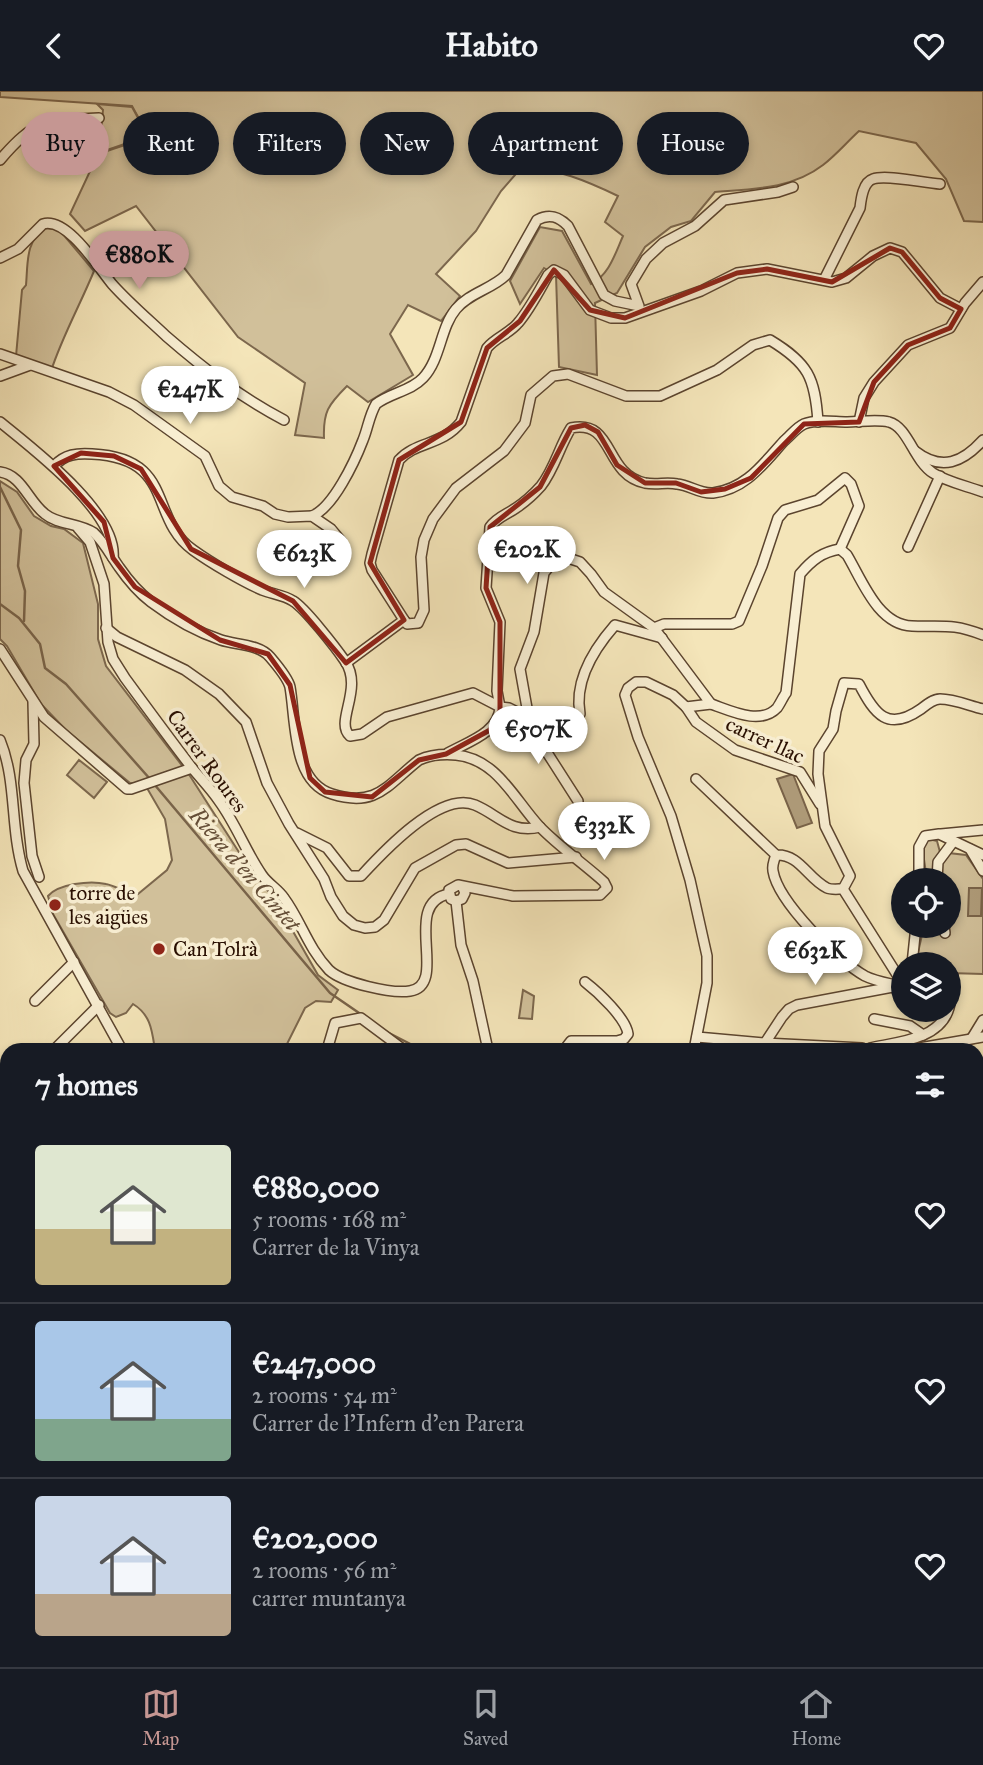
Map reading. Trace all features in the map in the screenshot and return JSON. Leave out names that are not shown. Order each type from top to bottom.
[{"type":"street","points":[[0,160],[21,138]]},
{"type":"street","points":[[824,281],[860,208],[868,182],[892,178],[915,183],[940,184]]},
{"type":"street","points":[[639,306],[631,284],[646,259],[663,243],[695,226],[724,199],[778,192],[793,187]]},
{"type":"street","points":[[0,353],[109,392],[134,405],[205,456],[219,486],[232,497],[263,506],[275,514],[288,517],[312,516],[326,507],[344,479],[363,441],[376,404],[412,387],[428,372],[455,310],[506,275],[537,220],[553,216],[568,226],[604,295],[615,301],[654,309]]},
{"type":"street","points":[[0,258],[18,249],[43,224],[48,222],[62,227],[122,295],[206,371],[257,406],[284,420]]},
{"type":"street","points":[[818,422],[817,400],[806,368],[793,354],[770,340],[753,345],[716,369],[660,397],[626,396],[568,374],[553,376],[531,395],[525,423],[504,451],[456,488],[433,519],[424,540],[421,557],[424,589],[422,618],[413,625],[407,624],[372,571],[370,563],[399,460],[415,448],[438,441],[455,430],[461,422],[487,348],[493,340],[510,331],[520,321],[548,275],[554,270],[560,271],[583,302],[599,315],[625,319],[701,291],[737,273],[767,269],[832,282],[846,278],[873,256],[890,247],[902,251],[940,298],[961,309]]},
{"type":"street","points":[[859,422],[864,398],[874,382],[908,345],[950,328],[956,322],[961,309],[983,282]]},
{"type":"street","points":[[0,376],[30,365]]},
{"type":"street","points":[[0,472],[18,480],[28,496],[46,515],[92,531],[135,587],[153,603],[220,640],[261,649],[268,654],[290,685],[300,755],[314,785],[325,792],[359,799],[372,797],[383,790],[419,760],[446,754],[496,724],[500,707],[497,691],[500,622],[486,588],[490,527],[494,521],[515,509],[540,487],[550,474],[562,442],[571,428],[585,425],[598,432],[617,465],[628,476],[645,483],[676,483],[701,492],[713,493],[751,478],[790,435],[804,424],[885,421],[893,423],[905,435],[918,460],[940,476],[983,492]]},
{"type":"street","points":[[0,422],[54,466],[104,522],[112,541],[113,558]]},
{"type":"street","points":[[912,449],[944,464],[964,458],[983,440]]},
{"type":"street","points":[[54,466],[60,459],[81,453],[114,456],[141,469],[155,484],[175,530],[191,549],[261,589],[293,601],[346,663],[352,678],[352,692],[344,724],[346,734],[362,734],[387,717],[473,694],[523,715],[578,800]]},
{"type":"street","points":[[908,547],[940,476]]},
{"type":"street","points":[[654,628],[664,624],[732,624],[740,621],[778,518],[785,510],[818,500],[845,478],[851,484],[859,506],[840,549]]},
{"type":"street","points":[[312,516],[331,529],[341,541]]},
{"type":"street","name":"Carrer Roures","points":[[77,527],[90,542],[104,584],[106,628],[113,659],[219,801],[263,877],[284,898],[308,943],[331,972],[350,983],[402,991],[418,988],[426,973],[426,921],[429,905],[438,896],[453,898]]},
{"type":"street","points":[[840,549],[847,555],[871,596],[889,618],[912,626],[959,626],[983,635]]},
{"type":"street","points":[[686,707],[711,703],[743,715],[764,715],[776,709],[786,693],[800,574],[812,560],[840,549]]},
{"type":"street","points":[[523,715],[527,708],[520,669],[534,632],[544,573],[553,562],[568,558],[580,562],[592,573],[604,592],[654,628],[711,703]]},
{"type":"street","points":[[346,663],[404,620]]},
{"type":"street","points":[[580,714],[577,700],[589,659],[615,625],[662,638]]},
{"type":"street","points":[[106,628],[117,637],[185,670],[219,694],[246,722],[267,783],[324,879],[342,916],[354,925],[375,927],[384,920],[415,868],[456,845],[466,844],[508,863],[576,857]]},
{"type":"street","points":[[0,649],[44,717],[127,789],[192,768]]},
{"type":"street","name":"carrer llac","points":[[697,1037],[707,983],[707,956],[690,880],[671,816],[638,737],[625,695],[628,688],[635,682],[646,681],[673,695],[686,707],[696,722],[735,750],[800,772],[822,809]]},
{"type":"street","points":[[844,889],[850,876],[825,826],[818,774],[819,751],[834,729],[844,683],[859,684],[874,709],[884,718],[895,721],[908,718],[927,704],[940,699],[983,709]]},
{"type":"street","points":[[33,701],[34,744],[26,760],[24,783],[32,856],[38,877]]},
{"type":"street","points":[[0,740],[9,764],[18,854],[23,871],[118,1043]]},
{"type":"street","points":[[446,754],[468,756],[488,766],[516,795],[540,827],[604,882],[607,888],[600,895],[513,896],[455,885],[450,888],[460,945],[473,981],[486,1043]]},
{"type":"street","points":[[696,779],[776,855],[789,856],[828,889],[844,889]]},
{"type":"street","points":[[295,832],[327,848],[349,876],[360,876],[388,847],[441,808],[474,804],[508,825],[530,829],[540,827]]},
{"type":"street","points":[[919,868],[920,842],[925,836],[983,830]]},
{"type":"street","points":[[936,834],[983,855]]},
{"type":"street","points":[[938,868],[938,862],[953,842]]},
{"type":"street","points":[[970,849],[983,871]]},
{"type":"street","points":[[776,855],[772,870],[779,888],[806,925],[853,968],[868,978],[891,984]]},
{"type":"street","points":[[844,889],[891,970]]},
{"type":"street","points":[[35,1001],[74,961]]},
{"type":"street","points":[[569,1043],[617,1041],[628,1034],[627,1026],[585,982]]},
{"type":"street","points":[[696,1043],[697,1037],[765,1043],[789,1009],[797,1005],[891,987]]},
{"type":"street","points":[[61,1043],[99,1005]]},
{"type":"street","points":[[329,1043],[335,1023],[361,1018],[388,1043]]},
{"type":"street","points":[[874,1019],[911,1026],[923,1035]]},
{"type":"street","points":[[972,1038],[983,1020]]},
{"type":"street","points":[[890,1043],[923,1035],[937,1028],[941,1022]]},
{"type":"street","points":[[945,1043],[983,1037]]},
{"type":"highlighted area","points":[[890,248],[902,252],[940,298],[961,309],[950,328],[908,345],[874,382],[859,422],[804,424],[751,478],[725,489],[701,492],[676,483],[645,483],[617,465],[598,432],[585,425],[571,428],[540,487],[490,527],[486,588],[500,622],[500,713],[490,730],[446,754],[419,760],[372,797],[325,792],[310,778],[290,685],[268,654],[220,640],[135,587],[113,558],[104,522],[54,466],[81,453],[114,456],[141,469],[191,549],[293,601],[346,663],[404,620],[370,563],[399,460],[461,422],[487,348],[520,321],[554,270],[590,310],[625,318],[737,273],[767,269],[832,282]]},
{"type":"shaded area","points":[[0,91],[983,91],[983,222],[964,221],[946,179],[916,143],[859,131],[823,165],[798,179],[772,186],[715,192],[691,221],[671,227],[645,247],[617,293],[595,303],[597,375],[559,367],[556,275],[544,268],[520,304],[510,281],[540,227],[562,231],[591,284],[611,263],[623,236],[605,222],[618,196],[567,175],[623,175],[623,112],[468,112],[468,175],[515,175],[501,191],[476,231],[436,274],[460,296],[441,321],[408,305],[390,334],[413,375],[368,402],[347,386],[328,409],[324,422],[324,438],[295,435],[305,383],[238,337],[136,206],[85,231],[70,214],[88,175],[109,175],[109,150],[123,146],[123,175],[219,175],[219,112],[135,112],[132,106],[0,97]]},
{"type":"shaded area","points":[[97,104],[132,107],[135,112],[123,112],[123,144],[109,149],[109,112]]},
{"type":"shaded area","points":[[46,228],[62,233],[94,271],[51,371],[16,356],[22,290],[26,285],[29,253],[34,239]]},
{"type":"shaded area","points":[[0,481],[17,492],[34,516],[51,526],[64,529],[83,543],[98,604],[98,639],[106,666],[190,776],[244,860],[275,900],[318,975],[338,990],[331,1002],[316,1001],[305,1008],[288,1043],[154,1043],[150,1024],[139,1008],[133,1004],[126,1013],[116,1017],[110,1013],[53,914],[48,896],[59,889],[83,883],[110,885],[138,894],[167,870],[172,860],[165,819],[144,785],[130,783],[66,730],[41,704],[7,646],[0,639]]},
{"type":"shaded area","points":[[79,760],[107,782],[94,798],[67,775]]},
{"type":"shaded area","points":[[793,774],[812,823],[797,828],[777,779]]},
{"type":"shaded area","points":[[929,839],[937,841],[940,852],[966,855],[983,879],[983,974],[961,973],[961,952],[918,952],[921,938],[961,938],[961,868],[925,868],[922,846]]},
{"type":"shaded area","points":[[969,888],[982,888],[981,916],[968,916]]},
{"type":"shaded area","points":[[523,990],[534,996],[532,1019],[519,1018]]},
{"type":"waterway","points":[[0,487],[21,530],[18,566],[25,591],[24,621]]},
{"type":"waterway","name":"Riera d'en Cintet","points":[[0,604],[19,618],[40,644],[45,668],[66,684],[150,779]]},
{"type":"waterway","name":"Riera d'en Cintet","points":[[154,784],[330,993],[362,1015]]},
{"type":"waterway","name":"Riera d'en Cintet","points":[[387,1032],[408,1043]]},
{"type":"waterway","name":"Riera d'en Cintet","points":[[974,1043],[979,1042]]},
{"type":"place","name":"torre de les aigües","points":[[55,905]]},
{"type":"place","name":"Can Tolrà","points":[[159,949]]}]
